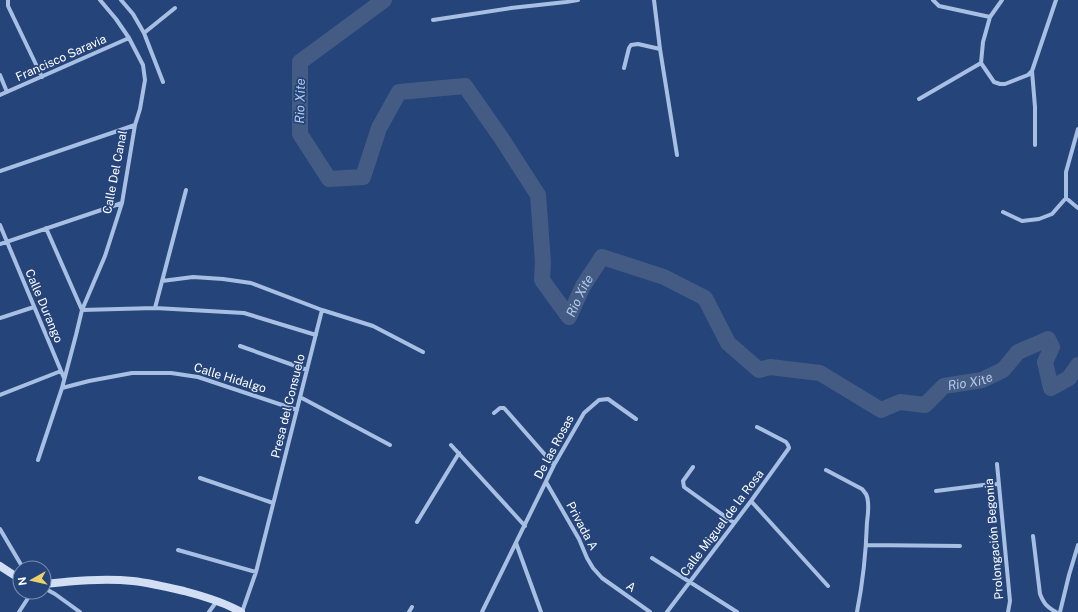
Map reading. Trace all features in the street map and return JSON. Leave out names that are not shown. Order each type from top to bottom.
[{"type":"street","points":[[8,0],[8,6],[42,78]]},
{"type":"street","name":"Calle Del Canal","points":[[38,460],[62,388],[82,310],[105,256],[122,203],[135,125],[140,109],[145,80],[142,65],[129,38],[100,0]]},
{"type":"street","points":[[121,0],[133,14],[144,33],[163,82]]},
{"type":"street","points":[[433,20],[511,8],[578,0]]},
{"type":"street","points":[[654,0],[660,49],[677,156]]},
{"type":"street","points":[[933,0],[938,6],[990,17]]},
{"type":"street","points":[[1002,0],[990,17],[983,42],[981,63],[994,82],[1000,84],[1005,84],[1028,75],[1032,71]]},
{"type":"street","points":[[1035,145],[1035,107],[1032,71],[1056,0]]},
{"type":"street","points":[[144,33],[175,8]]},
{"type":"street","name":"Francisco Saravia","points":[[0,95],[42,78],[129,38]]},
{"type":"street","points":[[624,68],[631,45],[638,44],[660,49]]},
{"type":"street","points":[[919,99],[981,63]]},
{"type":"street","points":[[0,75],[8,92]]},
{"type":"street","points":[[0,171],[135,125]]},
{"type":"street","points":[[1003,212],[1022,221],[1039,219],[1052,214],[1066,198],[1066,172],[1078,129]]},
{"type":"street","points":[[155,308],[186,190]]},
{"type":"street","points":[[1066,198],[1078,208]]},
{"type":"street","points":[[0,244],[122,203]]},
{"type":"street","name":"Calle Durango","points":[[0,225],[64,378]]},
{"type":"street","points":[[46,228],[82,310],[155,308],[244,312],[316,335]]},
{"type":"street","points":[[162,281],[193,278],[223,279],[251,284],[322,310],[374,326],[423,352]]},
{"type":"street","points":[[0,318],[34,307]]},
{"type":"street","name":"Presa del Consuelo","points":[[242,612],[256,572],[322,310]]},
{"type":"street","points":[[240,346],[307,370]]},
{"type":"street","points":[[0,395],[61,372]]},
{"type":"street","name":"Calle Hidalgo","points":[[62,388],[132,373],[171,373],[198,377],[297,410]]},
{"type":"street","points":[[300,397],[390,445]]},
{"type":"street","name":"De las Rosas","points":[[482,612],[554,465],[584,413],[598,400],[608,399],[636,419]]},
{"type":"street","points":[[494,413],[500,408],[504,408],[554,465]]},
{"type":"street","name":"Calle Miguel de la Rosa","points":[[667,612],[789,448],[788,445],[780,438],[757,427]]},
{"type":"street","points":[[451,445],[525,526]]},
{"type":"street","points":[[417,522],[458,453]]},
{"type":"street","name":"Prolongación Begonia","points":[[997,464],[1010,601],[1008,612]]},
{"type":"street","points":[[693,467],[683,480],[684,487],[734,523]]},
{"type":"street","points":[[826,470],[862,489],[865,493],[868,509],[867,545],[857,612]]},
{"type":"street","points":[[200,478],[273,502]]},
{"type":"street","name":"Privada A","points":[[546,482],[579,539],[587,558],[602,578]]},
{"type":"street","points":[[936,491],[1000,484]]},
{"type":"street","points":[[751,501],[828,586]]},
{"type":"street","points":[[0,529],[18,560]]},
{"type":"street","points":[[1033,536],[1040,594],[1047,607],[1056,612]]},
{"type":"street","points":[[516,544],[541,612]]},
{"type":"street","points":[[867,545],[960,546]]},
{"type":"street","points":[[1060,612],[1078,545]]},
{"type":"street","points":[[178,550],[256,572]]},
{"type":"street","points":[[652,558],[737,612]]},
{"type":"street","points":[[0,566],[12,574]]},
{"type":"street","name":"A","points":[[602,578],[650,612]]},
{"type":"street","points":[[52,583],[86,580],[133,581],[154,584],[196,594],[242,612]]},
{"type":"street","points":[[52,592],[80,612]]},
{"type":"street","points":[[19,612],[27,600]]},
{"type":"street","points":[[209,612],[217,601]]},
{"type":"street","points":[[409,612],[412,607]]},
{"type":"waterway","name":"Rio Xite","points":[[384,0],[300,62],[300,134],[329,179],[363,177],[379,128],[399,92],[465,86],[502,139],[538,195],[543,262],[542,280],[569,317],[583,286],[602,257],[664,277],[705,298],[728,343],[759,370],[770,367],[820,373],[881,410],[900,402],[925,405],[944,386],[982,380],[1003,370],[1018,352],[1048,339],[1052,347],[1045,362],[1051,388],[1069,378],[1078,365]]}]
